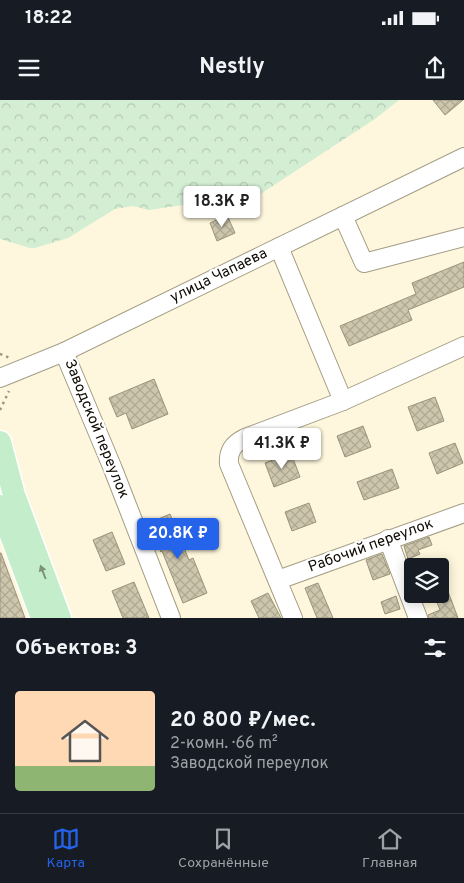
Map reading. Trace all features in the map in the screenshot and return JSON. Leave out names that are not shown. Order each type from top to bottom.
[{"type":"main road","points":[[0,442],[14,495],[60,618]]},
{"type":"main road","points":[[0,506],[42,618]]},
{"type":"street","name":"улица Чапаева","points":[[0,378],[64,352],[464,157]]},
{"type":"street","points":[[343,216],[364,263],[464,237]]},
{"type":"street","points":[[279,247],[343,401]]},
{"type":"street","points":[[293,618],[229,464],[231,450],[236,442],[343,401],[464,346]]},
{"type":"street","name":"Заводской переулок","points":[[64,352],[113,469],[170,618]]},
{"type":"street","name":"Рабочий переулок","points":[[278,580],[464,513]]},
{"type":"street","points":[[388,539],[418,618]]},
{"type":"green space","points":[[0,100],[399,100],[375,119],[253,199],[190,204],[149,210],[133,206],[115,209],[68,238],[30,248],[0,239]]},
{"type":"building","points":[[433,100],[463,100],[445,115]]},
{"type":"building","points":[[227,215],[235,233],[217,241],[210,223]]},
{"type":"building","points":[[464,262],[464,287],[408,310],[412,320],[349,346],[340,326],[416,294],[412,283]]},
{"type":"building","points":[[154,379],[168,414],[132,429],[126,413],[117,417],[109,398]]},
{"type":"building","points":[[435,397],[444,421],[417,431],[408,407]]},
{"type":"building","points":[[363,426],[371,447],[345,457],[337,436]]},
{"type":"building","points":[[455,443],[463,463],[437,474],[429,453]]},
{"type":"building","points":[[291,453],[300,477],[274,487],[265,463]]},
{"type":"building","points":[[392,469],[399,488],[364,500],[357,482]]},
{"type":"building","points":[[309,503],[316,522],[292,531],[285,512]]},
{"type":"building","points":[[170,514],[189,560],[193,558],[207,593],[183,603],[149,523]]},
{"type":"building","points":[[112,532],[125,564],[106,571],[93,540]]},
{"type":"building","points":[[429,537],[432,545],[418,550],[420,554],[410,558],[408,558],[404,546]]},
{"type":"building","points":[[1,553],[25,618],[0,618]]},
{"type":"building","points":[[382,554],[390,574],[373,580],[366,560]]},
{"type":"building","points":[[134,582],[149,618],[123,618],[112,591]]},
{"type":"building","points":[[318,583],[333,618],[317,618],[305,588]]},
{"type":"building","points":[[268,593],[281,618],[259,618],[251,601]]},
{"type":"building","points":[[449,594],[458,618],[428,618],[428,615],[440,610],[437,603],[449,603]]},
{"type":"building","points":[[396,596],[400,609],[385,614],[381,602]]}]
